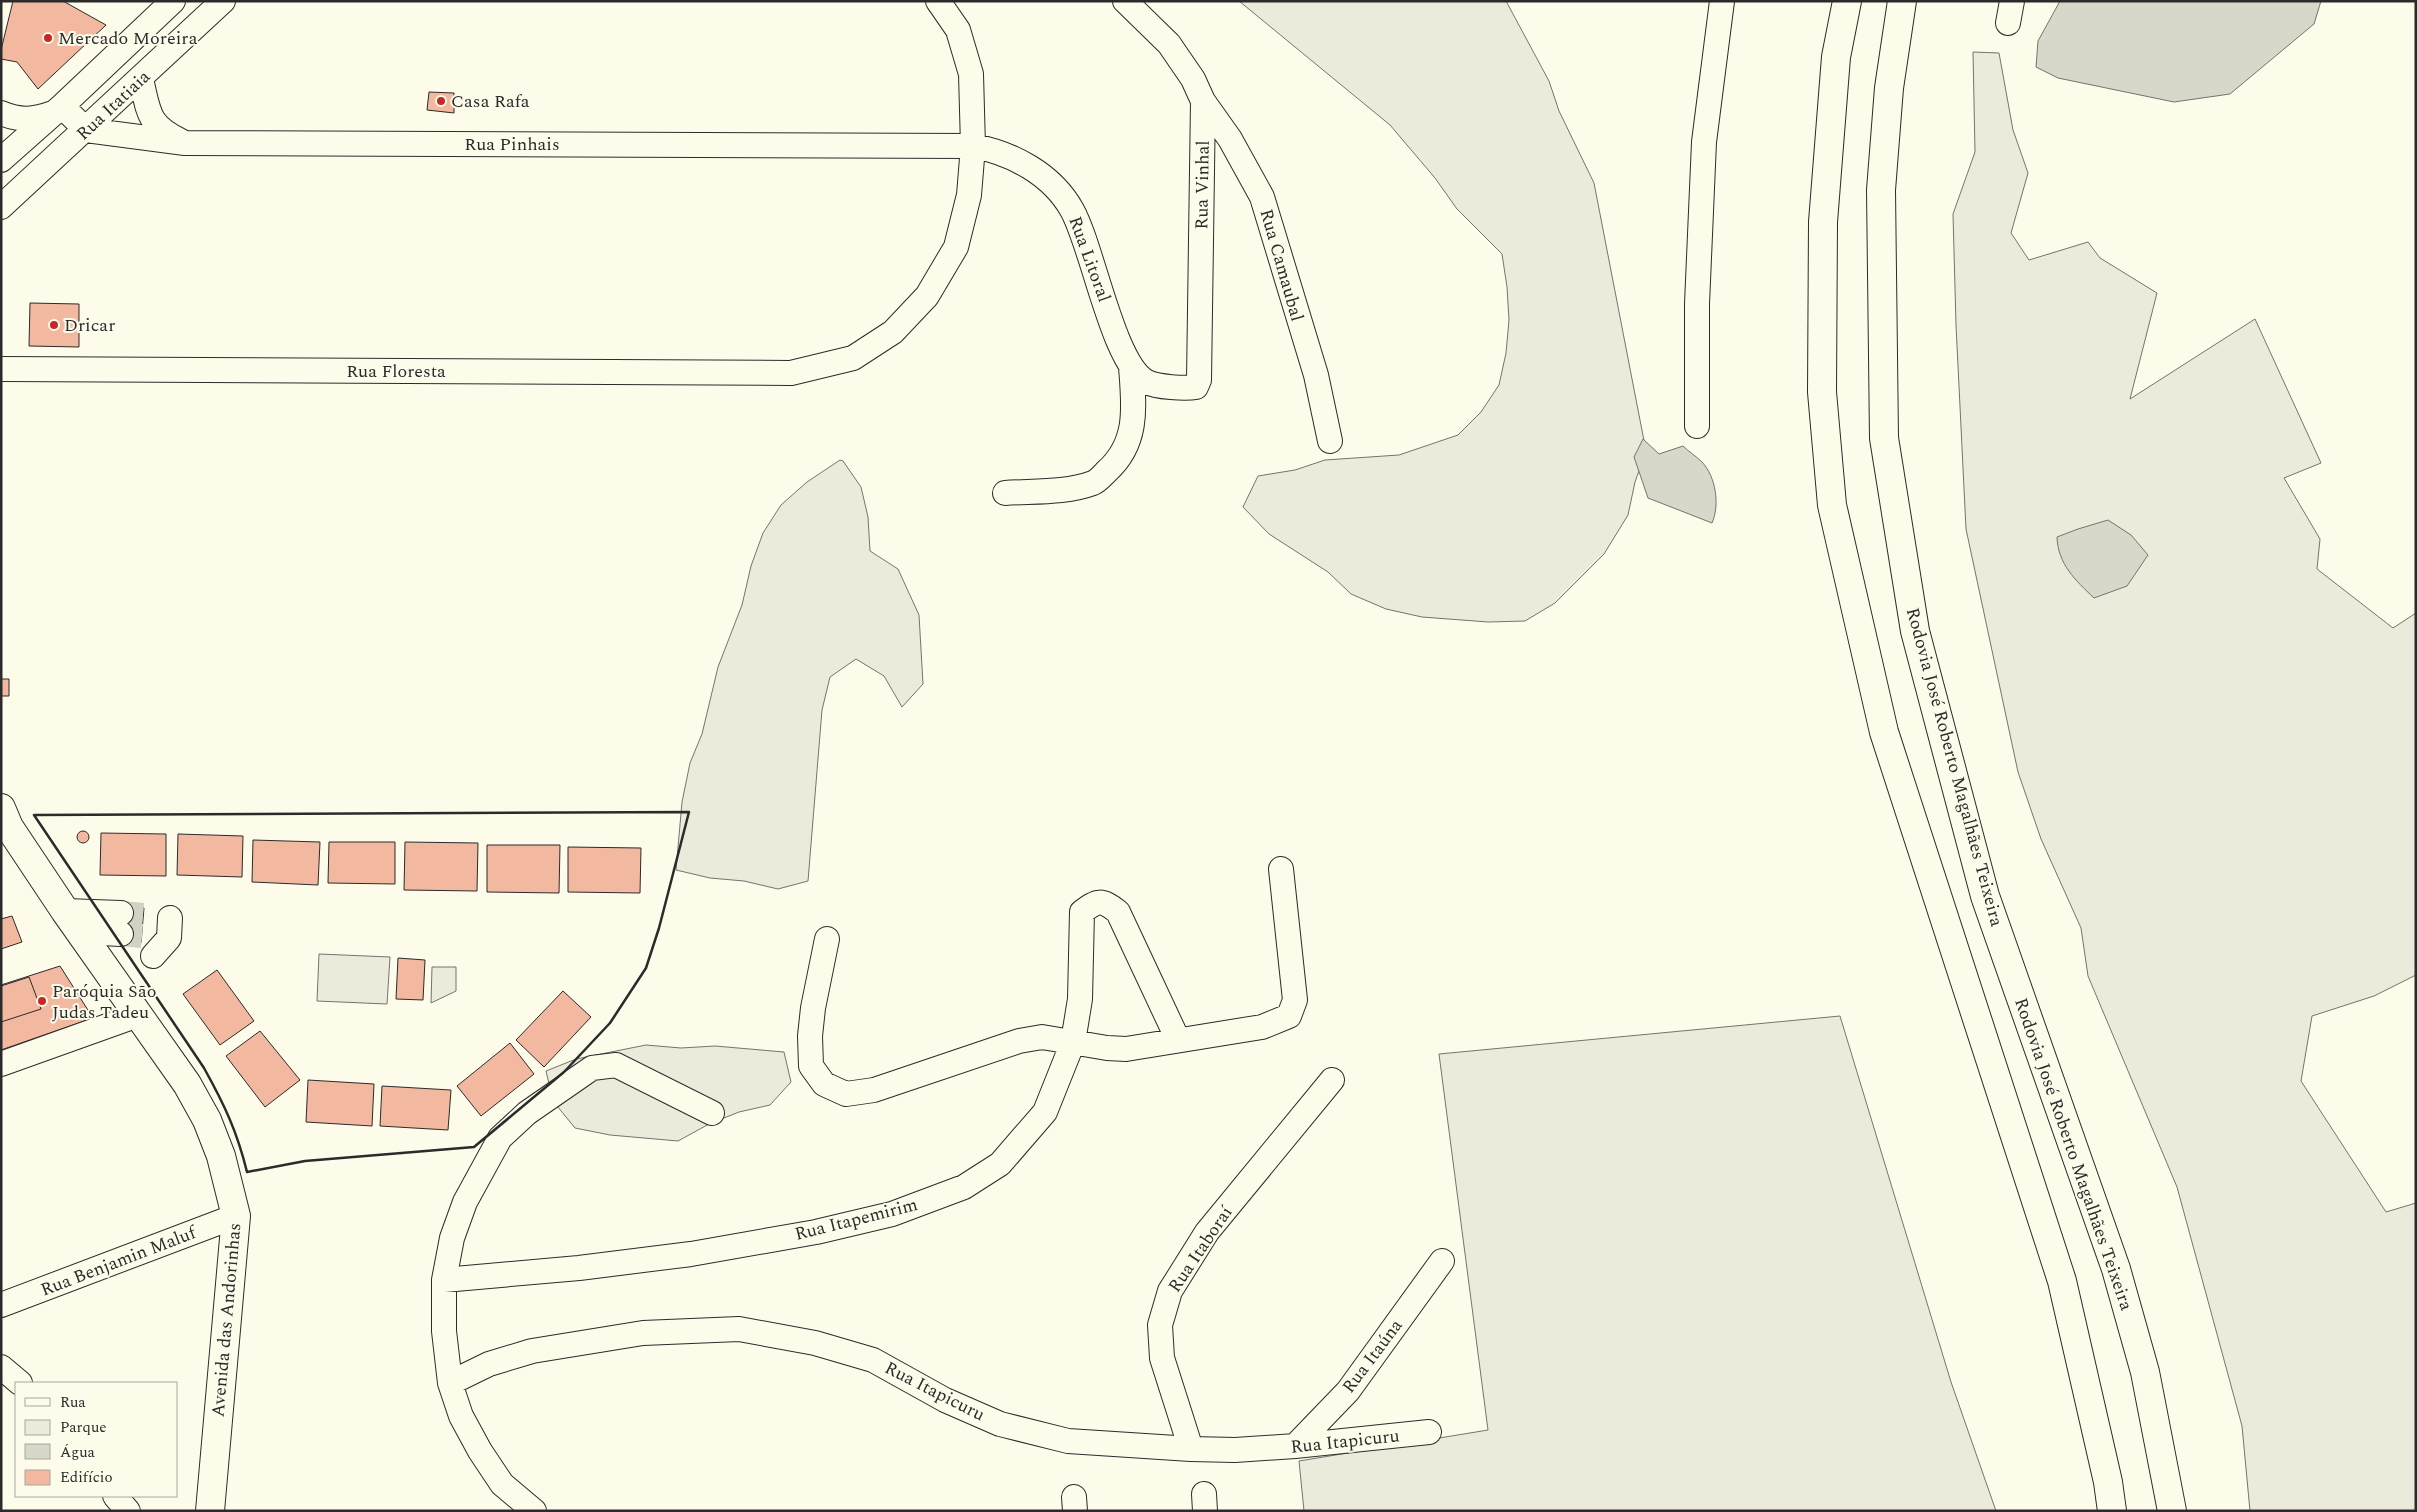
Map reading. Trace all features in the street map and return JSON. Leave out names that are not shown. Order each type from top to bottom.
[{"type":"main road","points":[[1847,1],[1836,57],[1823,222],[1822,392],[1832,505],[1884,732],[2062,1281],[2108,1482],[2112,1511]]},
{"type":"main road","name":"Rodovia José Roberto Magalhães Teixeira","points":[[1902,1],[1889,88],[1880,190],[1884,438],[1915,632],[1986,896],[2118,1279],[2145,1372],[2172,1511]]},
{"type":"main road","name":"Avenida das Andorinhas","points":[[4,822],[187,1084],[207,1120],[222,1156],[236,1216],[209,1510]]},
{"type":"street","name":"Rua Itatiaia","points":[[1,160],[59,109],[173,1]]},
{"type":"street","name":"Rua Itatiaia","points":[[1,207],[223,1]]},
{"type":"street","name":"Rua Vinhal","points":[[1125,1],[1169,44],[1193,79],[1203,101],[1199,380],[1196,386],[1186,389]]},
{"type":"street","points":[[1698,426],[1697,304],[1704,142],[1722,1]]},
{"type":"street","points":[[944,4],[958,30],[971,74],[973,146]]},
{"type":"street","points":[[141,79],[149,114],[162,132],[185,143]]},
{"type":"street","name":"Rua Camaubal","points":[[1203,101],[1230,139],[1262,196],[1316,375],[1330,441]]},
{"type":"street","points":[[1,113],[16,119],[34,119],[59,109],[86,130]]},
{"type":"street","name":"Rua Pinhais","points":[[86,130],[185,143],[973,146]]},
{"type":"street","name":"Rua Litoral","points":[[973,146],[998,150],[1023,162],[1052,184],[1071,208],[1082,231],[1120,345],[1131,367],[1147,382],[1186,389]]},
{"type":"street","name":"Rua Floresta","points":[[1,369],[791,373],[854,358],[893,332],[927,296],[956,247],[969,195],[973,146]]},
{"type":"street","points":[[1005,493],[1064,489],[1094,482],[1114,465],[1132,434],[1134,404],[1131,367]]},
{"type":"street","points":[[827,939],[813,1008],[810,1036],[811,1066],[824,1084],[846,1094],[874,1090],[1019,1040],[1042,1037],[1107,1048],[1126,1049],[1262,1027],[1289,1016],[1295,1000],[1281,869]]},
{"type":"street","name":"Rua Itapemirim","points":[[444,1280],[579,1268],[730,1247],[816,1232],[892,1214],[964,1187],[1000,1164],[1045,1112],[1073,1042],[1080,999],[1082,912],[1095,902],[1106,902],[1118,912],[1178,1040]]},
{"type":"street","points":[[153,956],[169,938],[170,918]]},
{"type":"street","points":[[72,921],[121,924]]},
{"type":"street","points":[[1,1064],[138,1015]]},
{"type":"street","points":[[534,1511],[502,1484],[480,1451],[461,1416],[450,1383],[444,1331],[444,1280],[452,1238],[465,1202],[500,1138],[527,1113],[592,1068],[616,1065],[712,1114]]},
{"type":"street","name":"Rua Itaboraí","points":[[1190,1449],[1162,1358],[1160,1325],[1170,1291],[1207,1232],[1332,1080]]},
{"type":"street","name":"Rua Benjamin Maluf","points":[[1,1305],[236,1216]]},
{"type":"street","name":"Rua Itaúna","points":[[1295,1446],[1348,1391],[1442,1261]]},
{"type":"street","name":"Rua Itapicuru","points":[[450,1383],[489,1364],[532,1351],[643,1333],[739,1329],[814,1343],[873,1360],[945,1400],[1000,1424],[1068,1441],[1235,1450],[1295,1446],[1429,1432]]},
{"type":"street","points":[[1,1367],[19,1382]]},
{"type":"street","points":[[116,1497],[128,1511]]},
{"type":"green space","points":[[1239,1],[1506,1],[1549,81],[1559,111],[1594,183],[1646,451],[1635,482],[1628,515],[1604,554],[1555,603],[1525,621],[1488,622],[1422,617],[1386,609],[1351,594],[1328,572],[1269,534],[1243,507],[1258,476],[1295,470],[1325,460],[1399,455],[1458,435],[1481,412],[1499,385],[1506,353],[1509,320],[1502,254],[1457,209],[1435,178],[1390,125]]},
{"type":"green space","points":[[1973,52],[1999,53],[2013,130],[2028,173],[2011,233],[2029,260],[2088,242],[2100,258],[2157,293],[2130,399],[2255,319],[2321,463],[2284,478],[2320,539],[2317,569],[2393,628],[2416,613],[2416,975],[2374,996],[2312,1016],[2301,1081],[2386,1212],[2416,1203],[2416,1511],[2250,1511],[2242,1426],[2177,1187],[2088,976],[2081,928],[2041,839],[2018,772],[1966,529],[1956,325],[1953,214],[1975,152]]},
{"type":"green space","points":[[840,460],[843,461],[861,487],[868,517],[870,551],[898,569],[919,615],[923,684],[902,707],[884,676],[856,659],[830,677],[822,710],[808,881],[778,889],[744,881],[710,878],[676,870],[682,802],[690,763],[702,734],[718,667],[742,605],[751,566],[763,533],[781,505],[807,482]]},
{"type":"green space","points":[[319,954],[390,957],[387,1004],[317,1001]]},
{"type":"green space","points":[[432,967],[456,967],[456,991],[431,1003]]},
{"type":"green space","points":[[1840,1016],[1951,1382],[1996,1511],[1304,1511],[1299,1461],[1488,1430],[1439,1054]]},
{"type":"green space","points":[[646,1045],[681,1048],[715,1046],[784,1052],[791,1082],[770,1105],[739,1112],[709,1124],[678,1141],[610,1135],[575,1128],[553,1101],[546,1071],[576,1059]]},
{"type":"water","points":[[2060,1],[2321,1],[2314,24],[2230,94],[2174,102],[2058,78],[2036,67],[2038,41]]},
{"type":"water","points":[[1643,439],[1659,454],[1683,446],[1707,468],[1711,475],[1716,500],[1712,523],[1648,498],[1634,457]]},
{"type":"water","points":[[2108,520],[2131,535],[2148,555],[2127,586],[2094,598],[2074,578],[2064,563],[2058,547],[2057,537]]},
{"type":"building","name":"Mercado Moreira","points":[[13,1],[63,1],[106,25],[38,89],[17,62],[1,59],[1,50]]},
{"type":"building","name":"Casa Rafa","points":[[429,92],[454,93],[454,113],[427,110]]},
{"type":"building","name":"Dricar","points":[[30,303],[79,304],[79,347],[29,346]]},
{"type":"building","points":[[1,679],[9,679],[9,696],[1,696]]},
{"type":"building","points":[[81,831],[85,831],[89,837],[85,843],[81,843],[77,839],[77,835]]},
{"type":"building","points":[[101,833],[166,834],[166,876],[100,875]]},
{"type":"building","points":[[178,834],[243,836],[242,877],[177,875]]},
{"type":"building","points":[[253,840],[320,842],[318,885],[252,882]]},
{"type":"building","points":[[329,842],[395,842],[395,884],[328,883]]},
{"type":"building","points":[[405,842],[478,843],[477,891],[404,890]]},
{"type":"building","points":[[487,845],[560,845],[559,893],[487,892]]},
{"type":"building","points":[[568,847],[641,848],[640,893],[568,892]]},
{"type":"building","points":[[122,906],[144,908],[141,943],[120,942]]},
{"type":"building","points":[[12,916],[22,942],[1,949],[1,919]]},
{"type":"building","points":[[398,958],[425,960],[423,1000],[396,999]]},
{"type":"building","name":"Paróquia São Judas Tadeu","points":[[60,966],[93,1018],[1,1050],[1,985]]},
{"type":"building","points":[[217,970],[254,1021],[220,1045],[183,994]]},
{"type":"building","points":[[29,977],[41,1009],[1,1022],[1,986]]},
{"type":"building","points":[[563,991],[591,1017],[544,1067],[516,1040]]},
{"type":"building","points":[[260,1031],[300,1080],[265,1107],[226,1056]]},
{"type":"building","points":[[510,1043],[534,1074],[481,1116],[457,1086]]},
{"type":"building","points":[[308,1080],[374,1084],[372,1126],[306,1122]]},
{"type":"building","points":[[382,1086],[451,1090],[448,1130],[380,1126]]},
{"type":"tunnel","points":[[121,913],[143,915]]},
{"type":"tunnel","points":[[121,934],[142,936]]},
{"type":"wall","points":[[689,812],[659,928],[646,968],[610,1023],[564,1072],[474,1147],[305,1161],[247,1172],[229,1118],[204,1068],[34,815],[689,812]]},
{"type":"place","name":"Mercado Moreira","points":[[48,38]]},
{"type":"place","name":"Casa Rafa","points":[[441,101]]},
{"type":"place","name":"Dricar","points":[[54,325]]},
{"type":"place","name":"Paróquia São Judas Tadeu","points":[[42,1001]]}]
